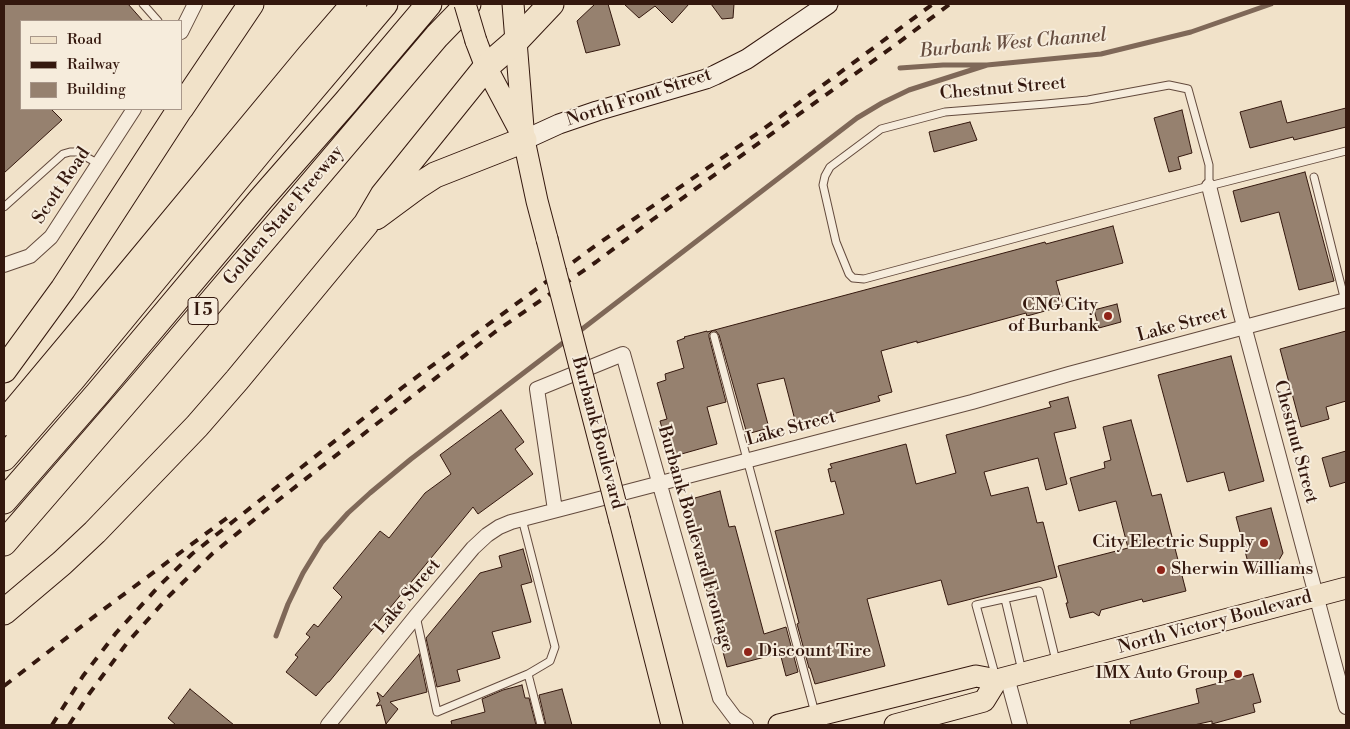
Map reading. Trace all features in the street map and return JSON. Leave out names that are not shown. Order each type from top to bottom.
[{"type":"highway","points":[[182,107],[251,4]]},
{"type":"highway","points":[[4,423],[308,56],[354,4]]},
{"type":"highway","points":[[4,458],[72,380],[385,4]]},
{"type":"highway","points":[[4,501],[429,4]]},
{"type":"highway","name":"Golden State Freeway","points":[[4,543],[467,4]]},
{"type":"highway","points":[[4,612],[95,532],[197,426],[366,224],[383,195],[486,67],[516,41],[551,4]]},
{"type":"highway","points":[[4,370],[63,289],[180,110]]},
{"type":"highway","points":[[366,224],[435,175],[524,140]]},
{"type":"main road","name":"Burbank Boulevard","points":[[467,4],[476,41],[486,67],[524,140]]},
{"type":"main road","name":"Burbank Boulevard","points":[[513,4],[524,140],[537,201],[672,725]]},
{"type":"main road","name":"North Front Street","points":[[524,140],[559,124],[715,76],[747,59],[828,4]]},
{"type":"main road","name":"North Victory Boulevard","points":[[779,725],[976,676],[1009,677],[1346,588]]},
{"type":"main road","points":[[894,725],[984,700],[1009,677]]},
{"type":"street","points":[[182,30],[194,4]]},
{"type":"street","name":"Scott Road","points":[[4,265],[30,256],[51,237],[133,110]]},
{"type":"street","name":"Chestnut Street","points":[[1209,186],[1346,707]]},
{"type":"street","name":"Lake Street","points":[[328,725],[473,548],[499,527],[555,510],[972,402],[1345,301]]},
{"type":"street","name":"Burbank Boulevard Frontage","points":[[555,510],[537,389],[623,354],[720,698],[735,718],[746,725]]},
{"type":"street","points":[[1009,677],[1020,725]]},
{"type":"lane","points":[[143,4],[157,20]]},
{"type":"lane","name":"Chestnut Street","points":[[1169,84],[1188,89],[1209,165],[1209,186],[864,279],[853,278],[849,274],[836,242],[823,185],[824,176],[830,167],[880,129],[945,112],[1088,100],[1169,84]]},
{"type":"lane","points":[[1209,186],[1346,151]]},
{"type":"lane","points":[[4,207],[63,154],[77,152],[99,164]]},
{"type":"lane","points":[[1314,177],[1345,301]]},
{"type":"lane","points":[[714,336],[816,716]]},
{"type":"lane","points":[[416,616],[437,712],[528,674],[550,660],[555,647],[522,519]]},
{"type":"lane","points":[[1009,677],[976,605],[1039,591],[1057,664]]},
{"type":"lane","points":[[1004,599],[1009,677]]},
{"type":"lane","points":[[528,674],[541,725]]},
{"type":"building","points":[[4,4],[128,4],[142,20],[20,20],[20,110],[52,110],[62,120],[4,173]]},
{"type":"building","points":[[595,4],[608,4],[620,45],[586,53],[577,21]]},
{"type":"building","points":[[624,4],[689,4],[672,23],[655,6],[639,18]]},
{"type":"building","points":[[711,4],[734,4],[733,18],[722,19]]},
{"type":"building","points":[[1281,101],[1287,123],[1346,108],[1346,127],[1294,140],[1293,137],[1250,148],[1240,112]]},
{"type":"building","points":[[1182,110],[1192,153],[1178,157],[1181,169],[1169,172],[1154,118]]},
{"type":"building","points":[[970,122],[977,140],[934,152],[929,132]]},
{"type":"building","points":[[1305,172],[1334,281],[1299,290],[1279,212],[1241,222],[1233,191]]},
{"type":"building","points":[[1113,226],[1123,263],[1056,281],[1063,306],[1027,316],[1026,313],[881,351],[892,392],[878,396],[880,401],[796,424],[784,378],[757,384],[769,428],[747,434],[719,335],[716,331],[712,331],[709,337],[726,402],[707,407],[717,444],[678,455],[668,450],[660,421],[667,419],[657,383],[666,380],[665,374],[684,368],[677,341],[684,337],[1045,242],[1046,244]]},
{"type":"building","name":"CNG City of Burbank","points":[[1117,304],[1121,322],[1099,328],[1094,310]]},
{"type":"building","points":[[1346,331],[1346,401],[1326,407],[1329,419],[1301,427],[1280,349]]},
{"type":"building","points":[[1231,356],[1264,481],[1229,491],[1224,472],[1187,482],[1158,375]]},
{"type":"building","points":[[1068,397],[1076,428],[1054,433],[1067,484],[1046,490],[1038,458],[984,472],[991,496],[1028,487],[1037,523],[1043,522],[1057,577],[948,605],[941,580],[867,599],[885,666],[815,684],[797,624],[799,623],[775,531],[844,514],[835,481],[831,482],[828,469],[832,468],[830,464],[906,444],[916,484],[956,473],[946,435],[1051,407],[1049,402]]},
{"type":"building","points":[[501,410],[524,442],[515,449],[533,474],[478,514],[473,507],[316,696],[286,672],[298,657],[295,655],[310,637],[306,634],[314,624],[318,627],[342,597],[333,588],[380,531],[389,538],[425,493],[451,474],[440,455]]},
{"type":"building","points":[[1131,420],[1152,496],[1161,494],[1186,591],[1143,602],[1142,599],[1101,610],[1099,616],[1093,612],[1070,618],[1058,566],[1128,548],[1116,501],[1079,511],[1070,478],[1105,468],[1104,462],[1111,460],[1103,427]]},
{"type":"building","points":[[1346,451],[1346,482],[1330,487],[1322,458]]},
{"type":"building","points":[[720,491],[729,527],[735,526],[764,634],[786,627],[798,672],[786,676],[780,653],[727,667],[686,512],[695,498]]},
{"type":"building","points":[[1271,508],[1283,553],[1275,567],[1251,574],[1236,517]]},
{"type":"building","points":[[523,549],[532,582],[521,585],[531,622],[492,632],[500,658],[457,670],[460,681],[437,687],[426,638],[480,573],[502,567],[499,556]]},
{"type":"building","points":[[419,654],[427,692],[390,702],[398,709],[386,724],[381,705],[376,706],[380,701],[377,692],[383,697]]},
{"type":"building","points":[[1253,674],[1261,702],[1253,704],[1255,712],[1212,724],[1212,721],[1194,725],[1131,725],[1130,721],[1199,703],[1196,689]]},
{"type":"building","points":[[522,685],[525,698],[529,698],[536,725],[452,725],[451,721],[485,712],[482,699],[503,690]]},
{"type":"building","points":[[190,689],[234,725],[176,725],[168,718]]},
{"type":"building","points":[[562,689],[572,725],[546,725],[539,695]]},
{"type":"waterway","name":"Burbank West Channel","points":[[900,68],[943,65],[987,65],[1101,54],[1191,32],[1271,4]]},
{"type":"waterway","points":[[577,333],[857,118],[909,90],[987,65]]},
{"type":"waterway","points":[[276,636],[288,604],[303,573],[322,542],[348,513],[411,459],[568,339]]},
{"type":"railway","points":[[52,725],[83,676],[116,633],[160,585],[192,554],[403,387],[595,246],[758,133],[933,4]]},
{"type":"railway","points":[[69,725],[89,694],[127,643],[169,596],[212,554],[272,505],[495,332],[596,262],[950,4]]},
{"type":"railway","points":[[4,686],[227,518]]},
{"type":"place","name":"CNG City of Burbank","points":[[1108,316]]},
{"type":"place","name":"City Electric Supply","points":[[1264,543]]},
{"type":"place","name":"Sherwin Williams","points":[[1161,570]]},
{"type":"place","name":"Discount Tire","points":[[748,652]]},
{"type":"place","name":"IMX Auto Group","points":[[1238,674]]}]
